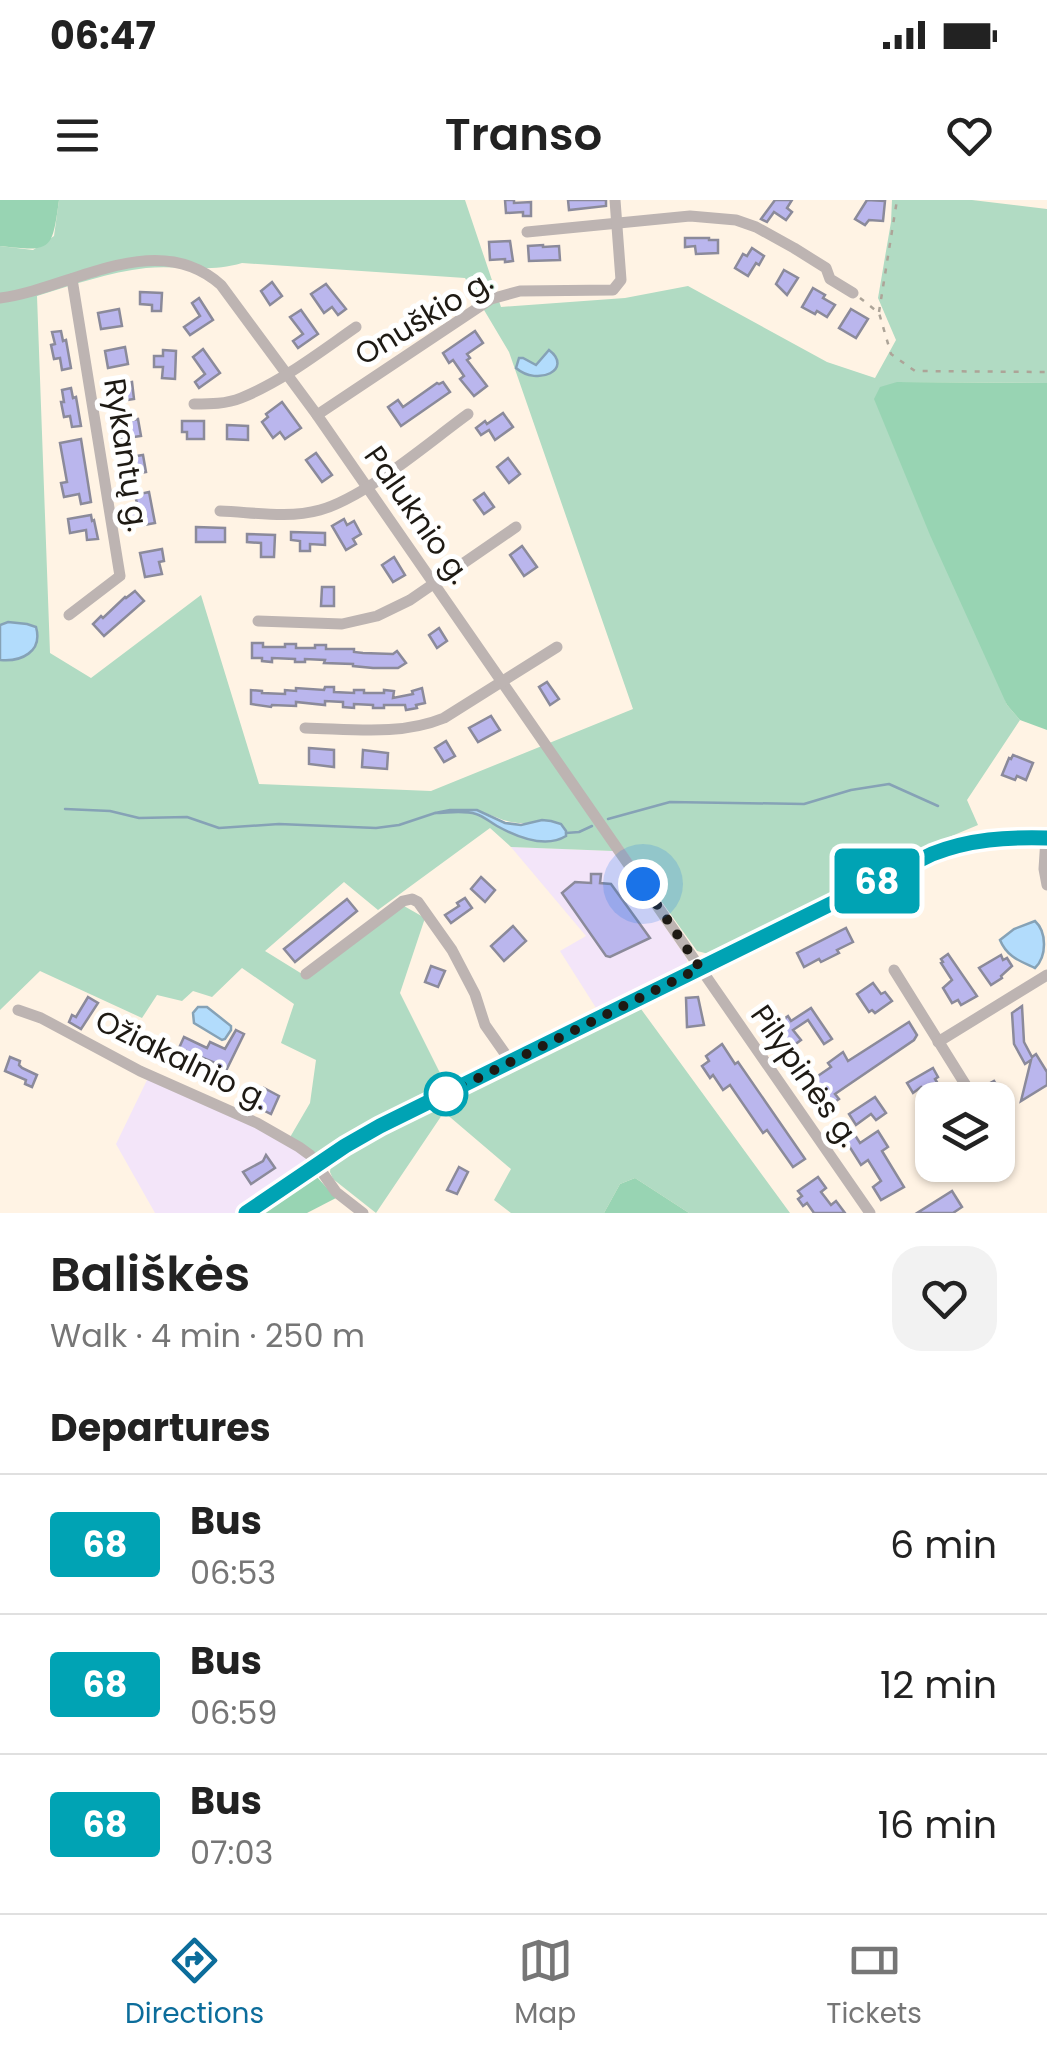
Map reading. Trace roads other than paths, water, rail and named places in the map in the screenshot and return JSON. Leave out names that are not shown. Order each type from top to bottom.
[{"type":"main road","points":[[246,1213],[380,1126],[932,854],[997,838],[1046,838]]},
{"type":"street","points":[[615,200],[617,223]]},
{"type":"street","points":[[527,232],[690,216],[736,220],[756,227],[826,268],[830,279],[852,293]]},
{"type":"street","name":"Onuškio g.","points":[[317,415],[491,299],[520,290],[613,290],[621,280],[617,223]]},
{"type":"street","name":"Paluknio g.","points":[[0,298],[136,262],[174,262],[204,271],[230,295],[504,682],[700,968]]},
{"type":"street","name":"Rykantų g.","points":[[68,614],[120,576],[72,280]]},
{"type":"street","points":[[194,404],[240,399],[288,373],[356,327]]},
{"type":"street","points":[[220,511],[318,511],[367,487],[468,414]]},
{"type":"street","points":[[258,621],[342,624],[377,616],[410,600],[516,527]]},
{"type":"street","points":[[305,728],[399,730],[423,726],[444,718],[558,648]]},
{"type":"street","points":[[1046,838],[1047,885]]},
{"type":"street","points":[[306,974],[402,900],[412,899],[452,950],[486,1025],[510,1062]]},
{"type":"street","name":"Pilypinės g.","points":[[700,968],[870,1213]]},
{"type":"street","points":[[894,970],[964,1082]]},
{"type":"street","points":[[938,1042],[1047,975]]},
{"type":"street","name":"Ožiakalnio g.","points":[[18,1010],[258,1123],[299,1147],[336,1192],[364,1213]]},
{"type":"water","points":[[549,350],[557,363],[550,373],[534,376],[516,368],[519,358],[536,365]]},
{"type":"water","points":[[8,622],[36,627],[36,643],[22,657],[0,660],[0,625]]},
{"type":"water","points":[[477,810],[505,823],[521,825],[551,821],[561,824],[566,836],[558,840],[531,840],[476,814],[435,813]]},
{"type":"water","points":[[1035,921],[1044,944],[1035,968],[1010,954],[1000,940]]},
{"type":"water","points":[[198,1007],[207,1007],[231,1026],[225,1039],[194,1023],[193,1013]]},
{"type":"waterway","points":[[608,819],[670,802],[804,804],[889,784],[938,806]]},
{"type":"waterway","points":[[65,809],[110,811],[139,818],[187,817],[219,828],[279,824],[376,828],[435,813]]},
{"type":"waterway","points":[[566,833],[592,826]]}]
